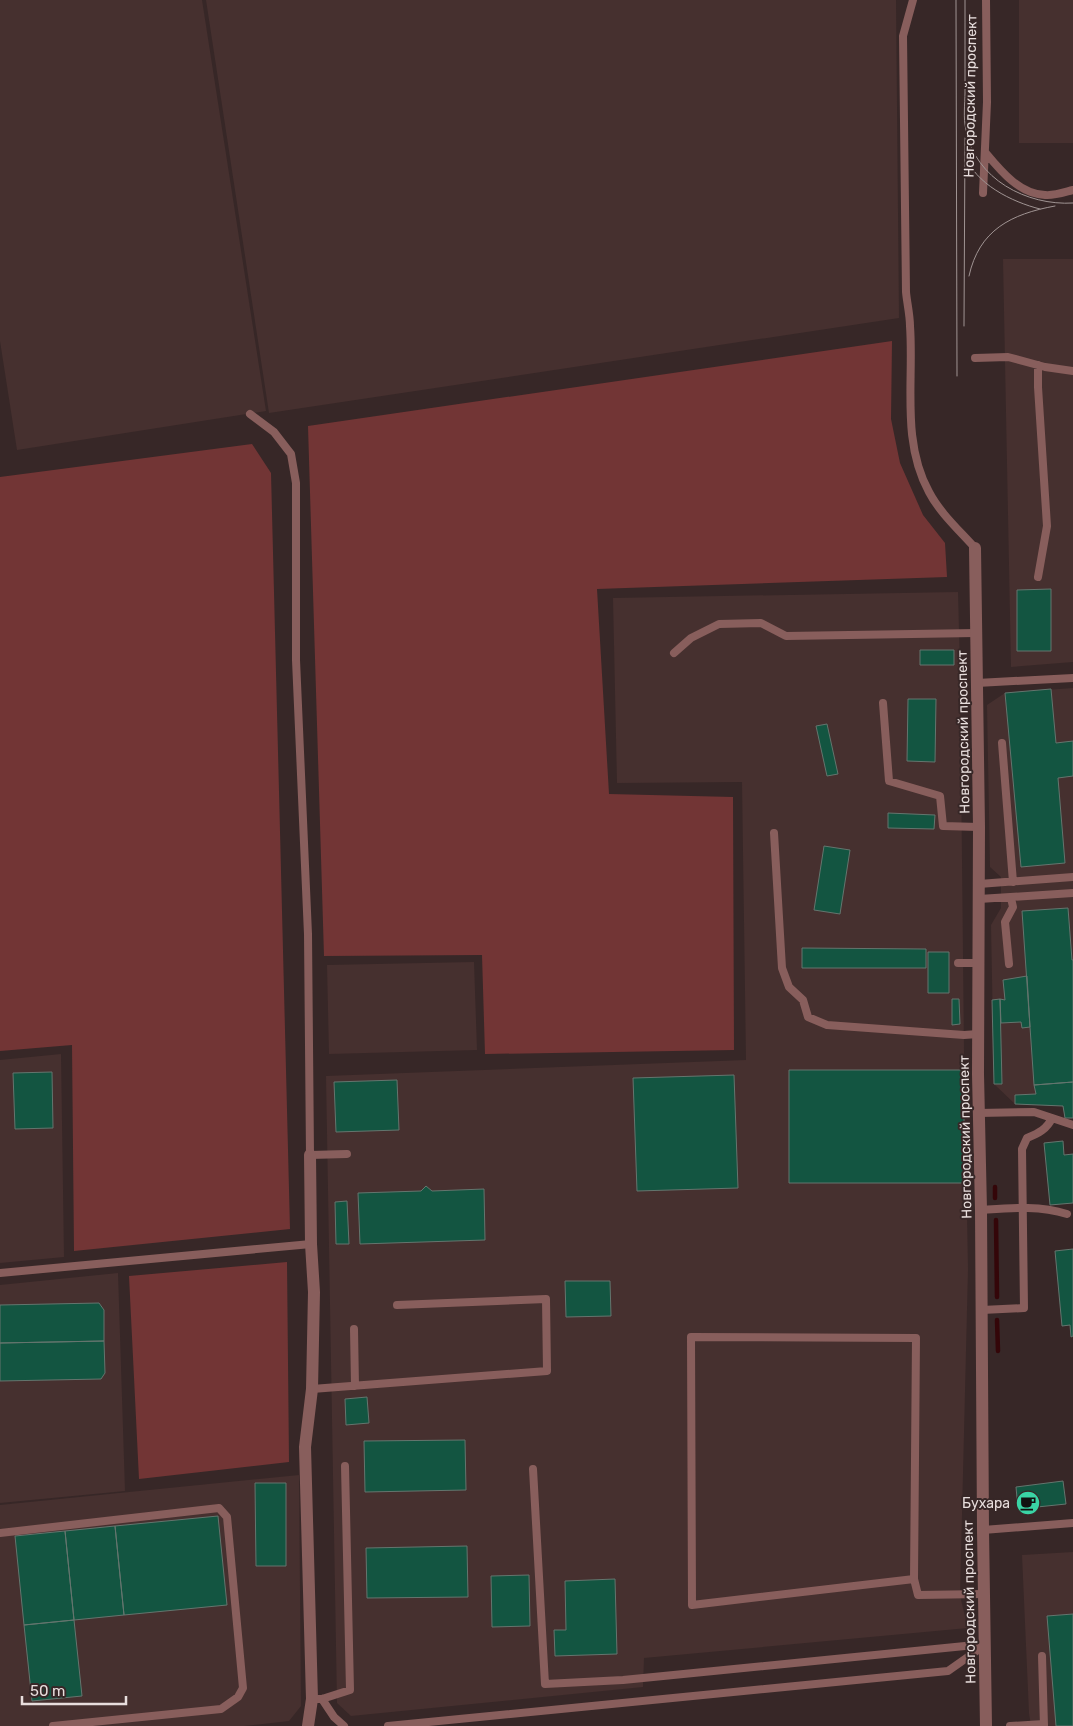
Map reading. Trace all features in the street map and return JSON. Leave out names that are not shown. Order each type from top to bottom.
[{"type":"street","name":"Новгородский проспект","points":[[975,548],[979,827],[978,1113],[981,1210],[986,1726]]},
{"type":"street","points":[[308,1726],[317,1699],[306,1447],[312,1389],[314,1292],[311,1244],[310,1155]]},
{"type":"lane","points":[[912,0],[903,36],[906,292],[910,326],[910,395],[913,448],[929,492],[941,511],[975,548]]},
{"type":"lane","name":"Новгородский проспект","points":[[983,193],[987,102],[986,0]]},
{"type":"lane","points":[[985,152],[1010,180],[1027,190],[1045,195],[1073,190]]},
{"type":"lane","points":[[975,358],[1008,357],[1038,365],[1073,371]]},
{"type":"lane","points":[[1038,365],[1048,526],[1038,577]]},
{"type":"lane","points":[[250,414],[274,432],[291,454],[296,483],[296,660],[308,934],[310,1155],[348,1154]]},
{"type":"lane","points":[[674,653],[691,638],[719,624],[761,623],[786,636],[976,633]]},
{"type":"lane","points":[[977,683],[1073,678]]},
{"type":"lane","points":[[883,702],[888,781],[940,796],[943,826],[979,827]]},
{"type":"lane","points":[[1002,743],[1013,882]]},
{"type":"lane","points":[[774,833],[782,968],[789,987],[803,1000],[808,1017],[826,1025],[964,1035],[978,1034]]},
{"type":"lane","points":[[979,884],[1073,877]]},
{"type":"lane","points":[[979,899],[1073,893]]},
{"type":"lane","points":[[1009,964],[1005,922],[1013,907],[1011,898]]},
{"type":"lane","points":[[958,963],[979,963]]},
{"type":"lane","points":[[978,1113],[1034,1112],[1073,1125]]},
{"type":"lane","points":[[982,1310],[1024,1308],[1022,1149],[1027,1138],[1040,1133],[1049,1125],[1052,1118]]},
{"type":"lane","points":[[981,1210],[1023,1208],[1054,1210],[1067,1214]]},
{"type":"lane","points":[[0,1273],[311,1244]]},
{"type":"lane","points":[[312,1389],[547,1371],[546,1299],[397,1305]]},
{"type":"lane","points":[[354,1329],[355,1386]]},
{"type":"lane","points":[[914,1579],[692,1605],[691,1337],[916,1338],[914,1579],[918,1595],[984,1594]]},
{"type":"lane","points":[[344,1726],[317,1699],[350,1690],[345,1466]]},
{"type":"lane","points":[[533,1469],[545,1684],[623,1680],[985,1644]]},
{"type":"lane","points":[[0,1533],[219,1508],[227,1517],[243,1688],[238,1697],[222,1709],[53,1726]]},
{"type":"lane","points":[[983,1530],[1073,1524]]},
{"type":"lane","points":[[388,1726],[948,1671],[985,1644]]},
{"type":"lane","points":[[1010,1726],[1044,1725],[1042,1656]]},
{"type":"shaded area","points":[[0,0],[202,0],[266,411],[17,450],[0,341]]},
{"type":"shaded area","points":[[206,0],[896,0],[899,318],[269,413]]},
{"type":"shaded area","points":[[1019,0],[1073,0],[1073,143],[1019,143]]},
{"type":"shaded area","points":[[1003,259],[1073,259],[1073,662],[1011,667]]},
{"type":"shaded area","points":[[892,341],[891,419],[900,463],[923,515],[945,543],[947,577],[597,589],[609,794],[733,797],[734,1050],[485,1054],[482,955],[324,956],[308,426]]},
{"type":"shaded area","points":[[252,444],[271,473],[290,1229],[74,1251],[72,1045],[0,1051],[0,477]]},
{"type":"shaded area","points":[[958,592],[968,1269],[960,1596],[968,1628],[644,1658],[643,1687],[351,1716],[337,1703],[326,1076],[746,1060],[742,782],[617,783],[613,598]]},
{"type":"shaded area","points":[[1073,688],[1073,1118],[1065,1118],[1063,1106],[1015,1104],[994,1084],[991,925],[1001,908],[1001,877],[990,867],[987,705],[1005,693]]},
{"type":"shaded area","points":[[474,962],[477,1050],[329,1054],[327,965]]},
{"type":"shaded area","points":[[61,1054],[64,1257],[0,1263],[0,1060]]},
{"type":"shaded area","points":[[287,1262],[289,1462],[139,1479],[129,1276]]},
{"type":"shaded area","points":[[118,1273],[125,1491],[0,1503],[0,1285]]},
{"type":"shaded area","points":[[299,1475],[301,1706],[289,1721],[244,1726],[0,1726],[0,1505]]},
{"type":"shaded area","points":[[1073,1552],[1073,1726],[1031,1726],[1022,1555]]},
{"type":"building","points":[[1051,589],[1051,651],[1017,651],[1017,590]]},
{"type":"building","points":[[920,650],[954,650],[954,665],[920,665]]},
{"type":"building","points":[[1051,689],[1056,743],[1073,741],[1073,776],[1058,778],[1065,863],[1021,867],[1005,693]]},
{"type":"building","points":[[908,699],[936,699],[935,762],[907,761]]},
{"type":"building","points":[[827,724],[838,774],[827,776],[816,726]]},
{"type":"building","points":[[888,813],[935,815],[934,829],[888,828]]},
{"type":"building","points":[[824,846],[850,850],[840,914],[814,910]]},
{"type":"building","points":[[1068,908],[1073,960],[1073,1082],[1034,1085],[1022,911]]},
{"type":"building","points":[[802,948],[926,949],[926,968],[802,968]]},
{"type":"building","points":[[928,952],[949,952],[949,993],[928,993]]},
{"type":"building","points":[[1027,976],[1030,1027],[1022,1028],[1021,1022],[1001,1023],[1000,999],[1005,1000],[1003,980]]},
{"type":"building","points":[[952,999],[959,999],[960,1024],[952,1025]]},
{"type":"building","points":[[1000,999],[1002,1084],[994,1084],[992,1000]]},
{"type":"building","points":[[789,1070],[964,1070],[964,1183],[789,1183]]},
{"type":"building","points":[[52,1072],[53,1128],[15,1129],[13,1073]]},
{"type":"building","points":[[734,1075],[738,1188],[637,1191],[633,1078]]},
{"type":"building","points":[[397,1080],[399,1130],[336,1132],[334,1082]]},
{"type":"building","points":[[1073,1082],[1073,1118],[1065,1118],[1063,1106],[1015,1104],[1015,1095],[1036,1094],[1034,1085]]},
{"type":"building","points":[[1063,1141],[1064,1155],[1073,1154],[1073,1203],[1050,1205],[1044,1143]]},
{"type":"building","points":[[426,1186],[432,1191],[484,1189],[485,1240],[360,1244],[358,1193],[421,1191]]},
{"type":"building","points":[[347,1201],[349,1244],[336,1244],[335,1202]]},
{"type":"building","points":[[1073,1249],[1073,1336],[1071,1337],[1070,1325],[1062,1326],[1055,1251]]},
{"type":"building","points":[[565,1281],[610,1281],[611,1316],[566,1317]]},
{"type":"building","points":[[99,1303],[104,1310],[104,1341],[0,1343],[0,1305]]},
{"type":"building","points":[[104,1341],[105,1373],[101,1379],[0,1381],[0,1343]]},
{"type":"building","points":[[367,1397],[369,1423],[346,1425],[345,1399]]},
{"type":"building","points":[[465,1440],[466,1490],[365,1492],[364,1441]]},
{"type":"building","points":[[1063,1481],[1066,1504],[1018,1509],[1016,1487]]},
{"type":"building","points":[[255,1483],[286,1483],[286,1566],[256,1566]]},
{"type":"building","points":[[218,1516],[227,1605],[124,1615],[115,1526]]},
{"type":"building","points":[[115,1526],[124,1615],[74,1620],[65,1531]]},
{"type":"building","points":[[65,1531],[74,1620],[24,1625],[15,1536]]},
{"type":"building","points":[[467,1546],[468,1597],[367,1598],[366,1548]]},
{"type":"building","points":[[529,1575],[530,1626],[492,1627],[491,1576]]},
{"type":"building","points":[[615,1579],[617,1654],[555,1656],[554,1630],[566,1630],[565,1581]]},
{"type":"building","points":[[1073,1614],[1073,1726],[1056,1726],[1047,1616]]},
{"type":"building","points":[[74,1620],[82,1696],[32,1701],[24,1625]]},
{"type":"waterway","points":[[995,1187],[995,1198]]},
{"type":"waterway","points":[[996,1220],[997,1297]]},
{"type":"waterway","points":[[997,1320],[998,1351]]},
{"type":"tram line","points":[[956,0],[957,376]]},
{"type":"tram line","points":[[965,0],[964,116],[971,147],[980,162],[1006,186],[1038,200],[1073,203]]},
{"type":"tram line","points":[[964,326],[965,138]]},
{"type":"tram line","points":[[965,155],[977,175],[986,183],[1018,202],[1040,209]]},
{"type":"tram line","points":[[969,276],[980,247],[999,227],[1024,214],[1055,206]]},
{"type":"place","name":"Бухара","points":[[1028,1503]]}]
